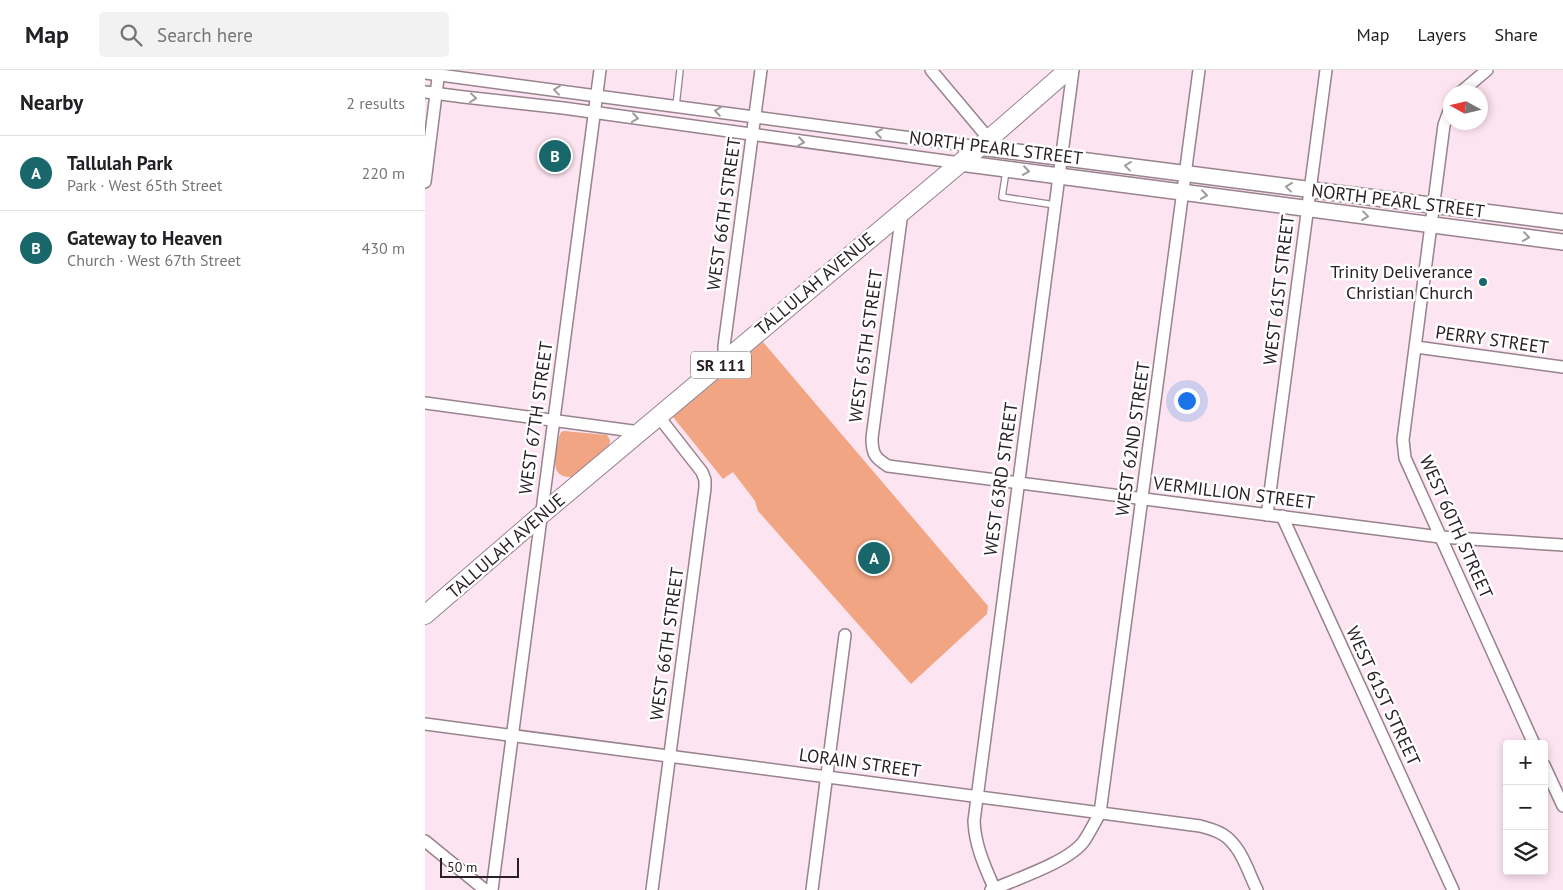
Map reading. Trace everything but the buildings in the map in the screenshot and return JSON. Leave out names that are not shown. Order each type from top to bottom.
[{"type":"main road","name":"TALLULAH AVENUE","points":[[425,615],[1068,70]]},
{"type":"street","name":"WEST 67TH STREET","points":[[492,890],[600,70]]},
{"type":"street","name":"WEST 66TH STREET","points":[[723,362],[761,70]]},
{"type":"street","points":[[931,70],[984,143]]},
{"type":"street","name":"WEST 63RD STREET","points":[[993,890],[975,836],[974,821],[1073,70]]},
{"type":"street","name":"WEST 62ND STREET","points":[[1100,813],[1199,70]]},
{"type":"street","name":"WEST 61ST STREET","points":[[1267,515],[1326,70]]},
{"type":"street","points":[[1469,85],[1487,70]]},
{"type":"street","name":"NORTH PEARL STREET","points":[[425,73],[439,72],[676,106],[984,143],[1061,158],[1563,222]]},
{"type":"street","points":[[425,182],[431,92],[439,72]]},
{"type":"street","name":"NORTH PEARL STREET","points":[[431,92],[1563,242]]},
{"type":"street","name":"WEST 60TH STREET","points":[[1443,130],[1403,440],[1405,458],[1532,740]]},
{"type":"street","name":"WEST 65TH STREET","points":[[874,456],[872,438],[902,212]]},
{"type":"street","name":"PERRY STREET","points":[[1416,347],[1563,367]]},
{"type":"street","points":[[425,403],[640,432]]},
{"type":"street","name":"WEST 66TH STREET","points":[[652,890],[705,488],[703,472],[659,417]]},
{"type":"street","name":"VERMILLION STREET","points":[[874,456],[880,462],[889,466],[1267,515],[1440,537],[1563,545]]},
{"type":"street","name":"WEST 61ST STREET","points":[[1282,516],[1453,890]]},
{"type":"street","points":[[812,890],[845,634]]},
{"type":"street","name":"LORAIN STREET","points":[[425,724],[1200,826],[1224,835],[1234,844],[1257,890]]},
{"type":"street","points":[[1548,774],[1563,806]]},
{"type":"street","points":[[993,890],[1059,861],[1071,853],[1084,841],[1100,813]]},
{"type":"street","points":[[425,841],[485,890]]},
{"type":"lane","points":[[676,106],[680,70]]},
{"type":"lane","points":[[1006,169],[1002,198],[1055,205]]},
{"type":"shaded area","points":[[763,342],[988,606],[987,614],[911,684],[758,511],[755,501],[733,472],[723,479],[673,417]]},
{"type":"shaded area","points":[[561,432],[607,435],[610,440],[609,446],[572,477],[564,476],[559,474],[555,464],[559,437]]},
{"type":"place","name":"Gateway to Heaven","points":[[555,156]]},
{"type":"place","name":"Trinity Deliverance Christian Church","points":[[1483,282]]},
{"type":"place","name":"Tallulah Park","points":[[874,558]]}]
